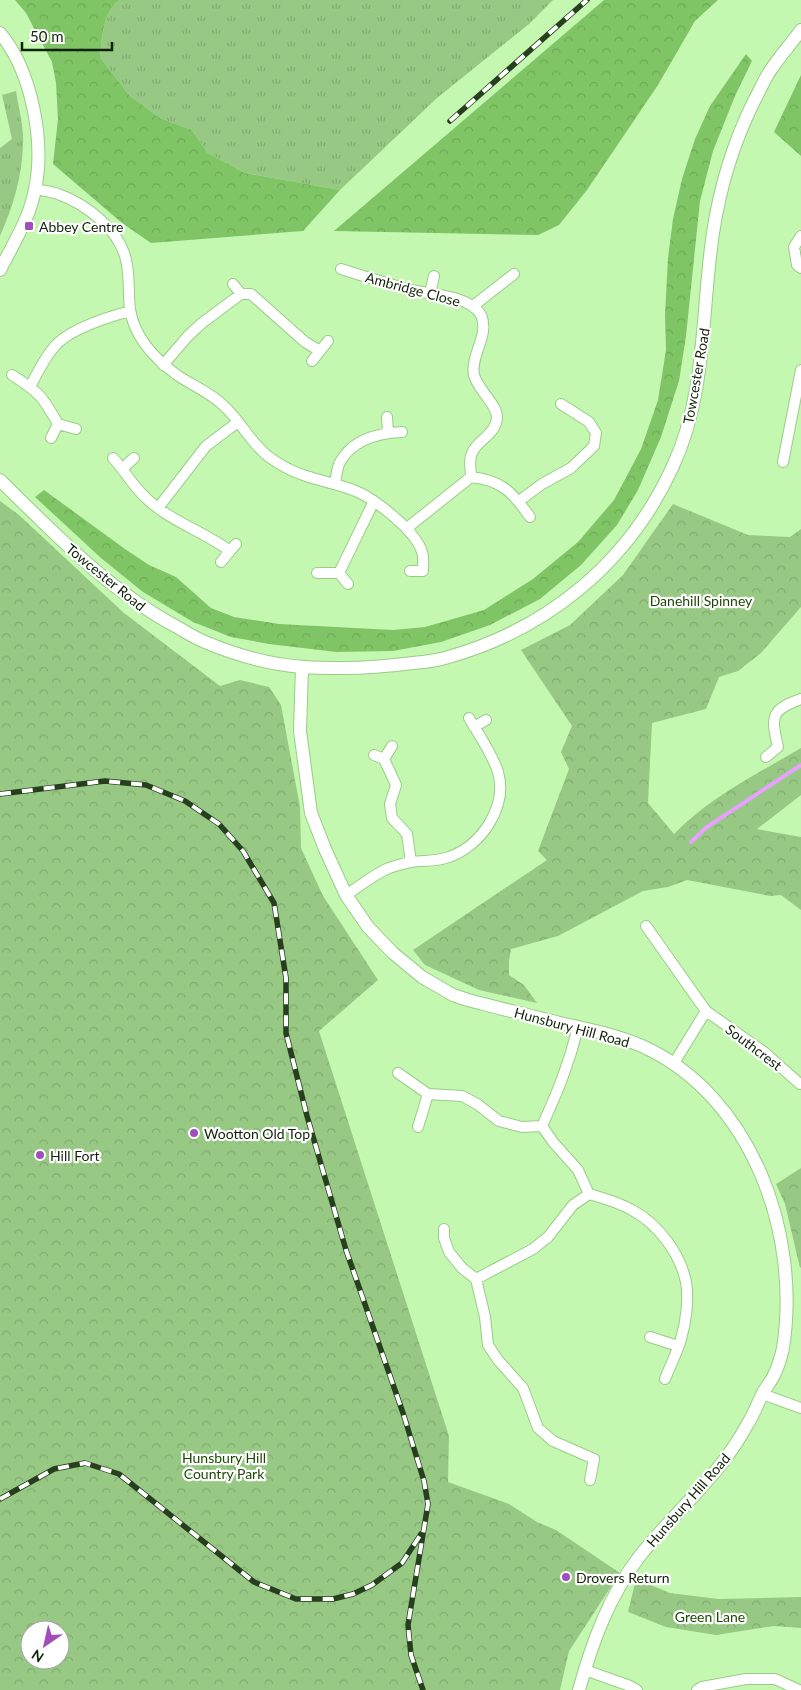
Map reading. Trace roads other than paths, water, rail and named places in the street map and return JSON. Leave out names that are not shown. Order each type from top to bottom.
[{"type":"street","name":"Towcester Road","points":[[0,480],[72,551],[122,593],[156,616],[203,642],[254,658],[302,667],[374,668],[442,659],[475,648],[518,629],[555,609],[586,584],[620,550],[648,513],[669,474],[690,420],[702,355],[713,235],[727,167],[742,125],[769,72],[801,30]]},
{"type":"street","points":[[0,33],[9,44],[25,79],[36,119],[39,160],[35,190],[29,210],[0,270]]},
{"type":"street","points":[[35,190],[57,193],[81,205],[103,222],[118,240],[126,260],[130,311],[136,329],[149,351],[164,365],[184,379],[211,394],[226,407],[250,439],[267,455],[284,467],[305,476],[355,490],[374,501],[415,537],[422,552],[423,570]]},
{"type":"street","points":[[801,236],[794,247],[797,264],[801,268]]},
{"type":"street","name":"Ambridge Close","points":[[341,269],[407,288],[460,300],[473,306],[481,315],[483,326],[474,359],[474,376],[498,415],[497,424],[473,451],[470,461],[471,477]]},
{"type":"street","points":[[473,306],[514,274]]},
{"type":"street","points":[[430,293],[434,276]]},
{"type":"street","points":[[233,284],[240,294]]},
{"type":"street","points":[[164,365],[188,336],[240,294],[251,294],[305,342],[320,351]]},
{"type":"street","points":[[30,387],[42,362],[55,345],[73,333],[107,317],[130,311]]},
{"type":"street","points":[[312,361],[328,341]]},
{"type":"street","points":[[783,462],[801,370]]},
{"type":"street","points":[[12,375],[43,398],[58,424],[76,429]]},
{"type":"street","points":[[519,501],[542,484],[571,468],[594,446],[596,434],[589,422],[561,404]]},
{"type":"street","points":[[387,417],[388,432]]},
{"type":"street","points":[[158,508],[206,446],[238,422]]},
{"type":"street","points":[[52,438],[58,424]]},
{"type":"street","points":[[334,483],[339,465],[348,451],[364,439],[388,432],[402,432]]},
{"type":"street","points":[[113,458],[123,468],[144,497],[158,508],[184,525],[233,547],[221,562]]},
{"type":"street","points":[[123,468],[134,458]]},
{"type":"street","points":[[406,528],[471,477],[489,479],[503,486],[519,501],[530,517]]},
{"type":"street","points":[[339,573],[374,501]]},
{"type":"street","points":[[410,572],[435,571]]},
{"type":"street","points":[[317,573],[339,573]]},
{"type":"street","points":[[339,573],[348,584]]},
{"type":"street","name":"Hunsbury Hill Road","points":[[302,667],[300,731],[311,813],[346,895],[368,927],[393,953],[422,977],[453,995],[612,1035],[642,1046],[674,1063],[704,1086],[728,1112],[747,1138],[765,1172],[782,1221],[789,1250],[789,1314],[784,1346],[774,1374],[747,1426],[726,1459],[639,1557],[618,1588],[604,1615],[579,1690]]},
{"type":"street","points":[[766,757],[778,747],[773,726],[776,713],[785,705],[801,699]]},
{"type":"street","points":[[346,895],[387,869],[411,862],[430,862],[449,857],[468,848],[485,831],[495,812],[500,788],[498,772],[471,722],[486,720]]},
{"type":"street","points":[[384,760],[392,746]]},
{"type":"street","points":[[374,755],[384,760],[396,785],[390,804],[392,818],[407,834],[411,862]]},
{"type":"street","name":"Southcrest","points":[[646,926],[706,1011],[764,1052],[800,1084]]},
{"type":"street","points":[[674,1063],[706,1011]]},
{"type":"street","points":[[542,1126],[562,1081],[578,1027]]},
{"type":"street","points":[[398,1073],[428,1094],[462,1096],[477,1104],[499,1121],[522,1127],[542,1126]]},
{"type":"street","points":[[418,1127],[428,1094]]},
{"type":"street","points":[[542,1126],[578,1170],[588,1194]]},
{"type":"street","points":[[476,1279],[542,1243],[573,1205],[588,1194]]},
{"type":"street","points":[[588,1194],[611,1200],[632,1210],[652,1224],[678,1260],[686,1282],[687,1302],[681,1340],[665,1379]]},
{"type":"street","points":[[444,1229],[444,1238],[449,1252],[462,1268],[476,1279],[483,1303],[488,1345],[502,1366],[523,1388],[538,1428],[553,1441],[594,1459],[590,1480]]},
{"type":"street","points":[[650,1337],[678,1346]]},
{"type":"street","points":[[762,1394],[801,1408]]},
{"type":"street","points":[[585,1670],[637,1690]]},
{"type":"street","points":[[697,1690],[702,1687],[746,1685],[775,1679],[799,1690]]},
{"type":"waterway","points":[[691,842],[707,827],[801,765]]},
{"type":"railway","points":[[450,121],[587,0]]},
{"type":"railway","points":[[0,794],[105,781],[146,785],[185,801],[219,824],[243,851],[274,903],[286,978],[286,1033],[307,1116],[346,1250],[403,1413],[424,1481],[428,1504],[408,1625],[411,1655],[423,1690]]},
{"type":"railway","points":[[0,1499],[54,1469],[85,1463],[119,1474],[254,1582],[296,1599],[333,1599],[353,1594],[372,1585],[402,1563],[421,1534]]},
{"type":"place","name":"Abbey Centre","points":[[29,226]]},
{"type":"place","name":"Wootton Old Top","points":[[194,1133]]},
{"type":"place","name":"Hill Fort","points":[[40,1155]]},
{"type":"place","name":"Drovers Return","points":[[566,1577]]},
{"type":"park label","name":"Danehill Spinney","points":[[701,600]]},
{"type":"park label","name":"Hunsbury Hill Country Park","points":[[224,1465]]},
{"type":"park label","name":"Green Lane","points":[[710,1616]]}]
